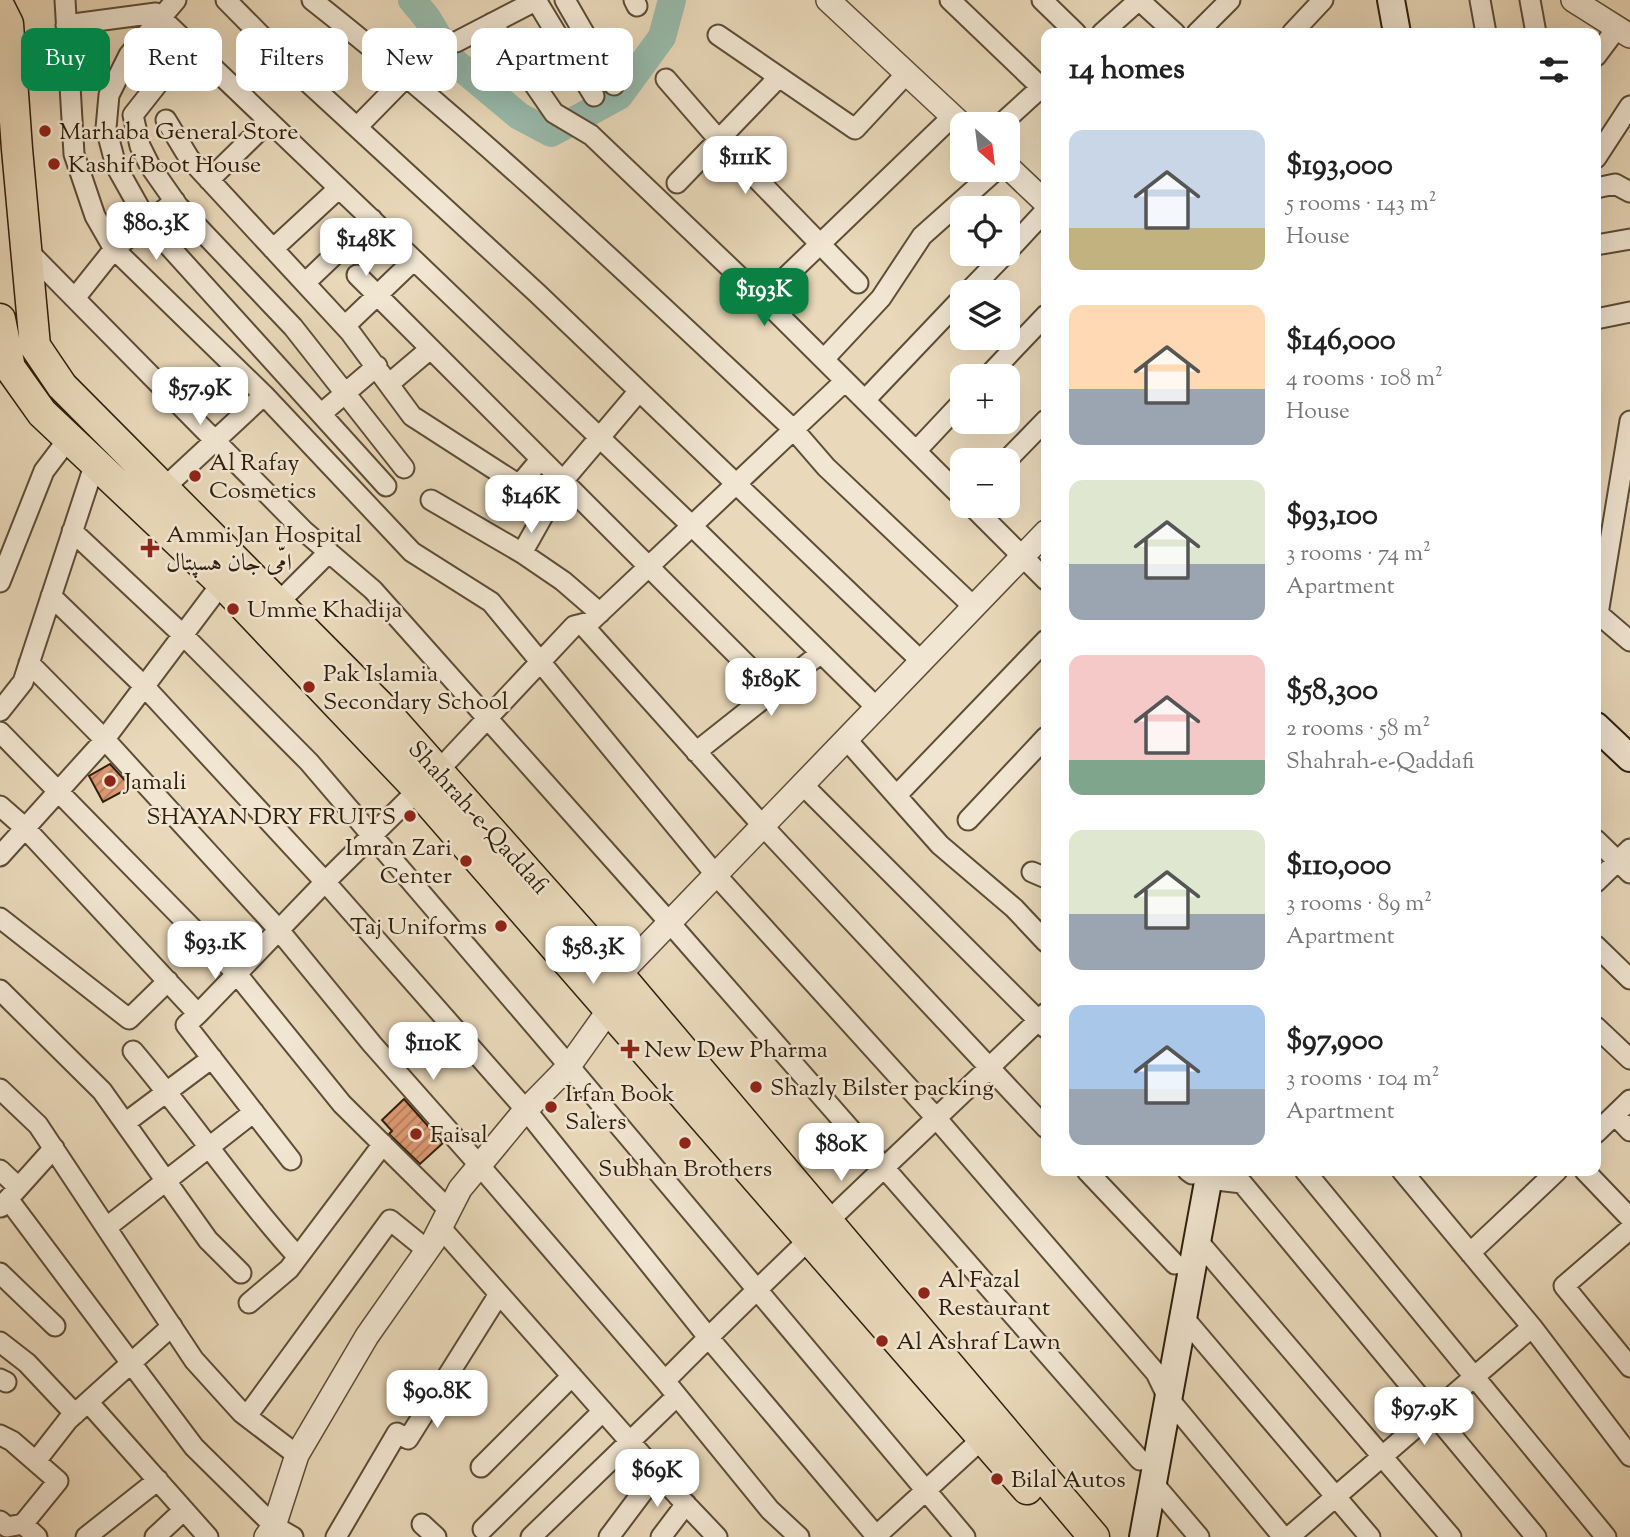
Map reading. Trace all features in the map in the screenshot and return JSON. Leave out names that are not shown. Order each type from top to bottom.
[{"type":"main road","name":"Shahrah-e-Qaddafi","points":[[0,8],[8,24],[35,346],[62,386],[381,707],[428,781],[609,1010],[819,1231],[1094,1537]]},
{"type":"main road","name":"Shahrah-e-Qaddafi","points":[[0,319],[3,374],[428,781],[619,975],[983,1438],[1069,1537]]},
{"type":"main road","points":[[1601,731],[1630,758]]},
{"type":"main road","points":[[1126,1537],[1175,1265],[1197,1176]]},
{"type":"main road","points":[[1143,1537],[1197,1240],[1198,1176]]},
{"type":"street","points":[[65,0],[74,154],[95,216],[114,249],[264,394],[412,552],[492,602],[715,874],[937,1119],[1156,1373],[1168,1398],[1283,1537]]},
{"type":"street","points":[[176,0],[129,55],[109,95],[106,128],[116,166],[148,223],[386,486]]},
{"type":"street","points":[[226,0],[300,75],[538,294],[922,661]]},
{"type":"street","points":[[313,0],[362,40]]},
{"type":"street","points":[[457,41],[536,0],[594,96]]},
{"type":"street","points":[[565,0],[581,28]]},
{"type":"street","points":[[828,0],[950,113]]},
{"type":"street","points":[[950,0],[1041,84]]},
{"type":"street","points":[[1042,0],[1071,28]]},
{"type":"street","points":[[1108,28],[1139,0],[1170,28]]},
{"type":"street","points":[[1202,28],[1230,0]]},
{"type":"street","points":[[1297,28],[1323,0]]},
{"type":"street","points":[[1480,0],[1485,28]]},
{"type":"street","points":[[1530,0],[1535,28]]},
{"type":"street","points":[[1573,0],[1625,32],[1601,52]]},
{"type":"street","points":[[66,26],[156,13],[172,28]]},
{"type":"street","points":[[492,23],[554,113],[591,135],[763,299],[950,485]]},
{"type":"street","points":[[718,35],[855,129],[907,73]]},
{"type":"street","points":[[222,76],[692,526],[876,707]]},
{"type":"street","points":[[677,183],[779,77]]},
{"type":"street","points":[[666,79],[719,140],[858,283]]},
{"type":"street","points":[[152,91],[133,115],[140,146],[175,201],[293,327],[404,468]]},
{"type":"street","points":[[357,127],[393,91]]},
{"type":"street","points":[[423,91],[559,210],[794,430],[826,467],[974,607]]},
{"type":"street","points":[[1016,112],[1041,91]]},
{"type":"street","points":[[1601,151],[1630,106]]},
{"type":"street","points":[[166,120],[189,158],[345,326],[412,416],[519,485],[540,460]]},
{"type":"street","points":[[209,180],[269,121]]},
{"type":"street","points":[[763,299],[950,127]]},
{"type":"street","points":[[1601,167],[1614,188]]},
{"type":"street","points":[[1020,178],[1041,198]]},
{"type":"street","points":[[824,359],[881,298],[922,236],[983,182]]},
{"type":"street","points":[[272,249],[339,188]]},
{"type":"street","points":[[75,299],[114,249],[175,201]]},
{"type":"street","points":[[1020,238],[1041,215]]},
{"type":"street","points":[[305,283],[372,219]]},
{"type":"street","points":[[1601,244],[1630,239]]},
{"type":"street","points":[[26,248],[304,531],[373,590],[669,922],[1140,1460]]},
{"type":"street","points":[[345,326],[414,260]]},
{"type":"street","points":[[980,280],[993,266]]},
{"type":"street","points":[[357,275],[772,691]]},
{"type":"street","points":[[865,400],[950,311]]},
{"type":"street","points":[[1601,317],[1630,312]]},
{"type":"street","points":[[999,364],[1041,320]]},
{"type":"street","points":[[390,383],[430,349]]},
{"type":"street","points":[[322,413],[377,366]]},
{"type":"street","points":[[291,1160],[186,1025],[278,929],[428,781],[574,626],[590,622],[600,613],[845,381]]},
{"type":"street","points":[[522,553],[562,482],[639,391]]},
{"type":"street","points":[[164,488],[264,394]]},
{"type":"street","points":[[916,451],[950,415]]},
{"type":"street","points":[[1601,590],[1630,421]]},
{"type":"street","points":[[1019,448],[1041,425]]},
{"type":"street","points":[[0,583],[44,471],[69,439]]},
{"type":"street","points":[[0,711],[23,682],[95,463]]},
{"type":"street","points":[[431,500],[522,553],[563,581],[600,613]]},
{"type":"street","points":[[984,518],[1041,575]]},
{"type":"street","points":[[72,531],[183,635],[309,762],[965,1537]]},
{"type":"street","points":[[277,1533],[297,1455],[367,1336],[427,1250],[460,1189],[526,1110],[569,1066],[609,1010],[619,975],[1041,537]]},
{"type":"street","points":[[278,603],[329,552]]},
{"type":"street","points":[[0,856],[103,740],[222,583]]},
{"type":"street","points":[[51,596],[144,686],[325,882],[526,1110],[708,1337],[876,1537],[983,1438]]},
{"type":"street","points":[[1601,616],[1630,641]]},
{"type":"street","points":[[582,624],[762,825],[1041,1123]]},
{"type":"street","points":[[897,795],[1041,645]]},
{"type":"street","points":[[696,752],[821,653]]},
{"type":"street","points":[[29,663],[278,929],[372,1044],[671,1389],[770,1510],[799,1537]]},
{"type":"street","points":[[0,732],[236,974],[342,1104],[383,1144],[445,1219],[499,1294],[717,1537]]},
{"type":"street","points":[[846,738],[940,845],[1014,908],[1041,937]]},
{"type":"street","points":[[968,820],[1041,742]]},
{"type":"street","points":[[802,784],[1041,1018]]},
{"type":"street","points":[[0,806],[24,827],[198,1014]]},
{"type":"street","points":[[1601,844],[1626,861],[1601,878]]},
{"type":"street","points":[[0,918],[129,1019],[168,981]]},
{"type":"street","points":[[1601,951],[1630,979]]},
{"type":"street","points":[[0,990],[102,1091],[208,1240],[241,1273]]},
{"type":"street","points":[[531,1537],[630,1442],[708,1337],[990,1068],[1041,1024]]},
{"type":"street","points":[[1601,1032],[1630,1059]]},
{"type":"street","points":[[132,1051],[167,1091],[274,1231],[298,1257]]},
{"type":"street","points":[[125,1123],[212,1058]]},
{"type":"street","points":[[0,1089],[38,1125],[194,1360],[247,1416],[297,1455]]},
{"type":"street","points":[[1601,1127],[1630,1100]]},
{"type":"street","points":[[107,1227],[254,1112]]},
{"type":"street","points":[[1615,1115],[1630,1131]]},
{"type":"street","points":[[249,1303],[289,1269],[383,1144]]},
{"type":"street","points":[[9,1198],[54,1148]]},
{"type":"street","points":[[0,1171],[9,1198],[194,1447],[277,1533]]},
{"type":"street","points":[[1092,1176],[1175,1265]]},
{"type":"street","points":[[1211,1176],[1242,1183],[1536,1537]]},
{"type":"street","points":[[1309,1176],[1606,1537]]},
{"type":"street","points":[[1406,1176],[1532,1327],[1630,1457]]},
{"type":"street","points":[[1470,1254],[1544,1176]]},
{"type":"street","points":[[1590,1176],[1630,1218]]},
{"type":"street","points":[[247,1416],[390,1220],[427,1250]]},
{"type":"street","points":[[1630,1228],[1564,1286],[1630,1367]]},
{"type":"street","points":[[1197,1240],[1451,1537]]},
{"type":"street","points":[[0,1273],[55,1326]]},
{"type":"street","points":[[336,1537],[397,1433],[408,1438],[499,1294]]},
{"type":"street","points":[[1183,1317],[1370,1537]]},
{"type":"street","points":[[36,1461],[81,1408],[172,1326]]},
{"type":"street","points":[[1289,1537],[1532,1327]]},
{"type":"street","points":[[0,1342],[81,1408],[158,1480],[208,1537]]},
{"type":"street","points":[[481,1467],[572,1376]]},
{"type":"street","points":[[483,1529],[603,1411]]},
{"type":"street","points":[[0,1435],[12,1440],[58,1481],[30,1531],[7,1527],[0,1521]]},
{"type":"street","points":[[609,1537],[657,1472]]},
{"type":"street","points":[[86,1537],[158,1480]]},
{"type":"street","points":[[1153,1483],[1199,1537]]},
{"type":"street","points":[[661,1537],[685,1504]]},
{"type":"street","points":[[155,1537],[184,1510]]},
{"type":"building","name":"Jamali","points":[[110,764],[131,787],[103,802],[89,776]]},
{"type":"building","name":"Faisal","points":[[404,1099],[443,1143],[420,1164],[389,1134],[392,1131],[382,1120]]},
{"type":"waterway","points":[[412,0],[427,18],[452,60],[519,116],[551,133],[619,96],[662,37],[672,0]]},
{"type":"place","name":"Marhaba General Store","points":[[45,131]]},
{"type":"place","name":"Kashif Boot House","points":[[54,164]]},
{"type":"place","name":"Al Rafay Cosmetics","points":[[195,476]]},
{"type":"place","name":"Ammi Jan Hospital امّی جان ہسپتال","points":[[150,548]]},
{"type":"place","name":"Umme Khadija","points":[[233,609]]},
{"type":"place","name":"Pak Islamia Secondary School","points":[[309,687]]},
{"type":"place","name":"Jamali","points":[[110,781]]},
{"type":"place","name":"SHAYAN DRY FRUITS","points":[[410,816]]},
{"type":"place","name":"Imran Zari Center","points":[[466,861]]},
{"type":"place","name":"Taj Uniforms","points":[[501,926]]},
{"type":"place","name":"New Dew Pharma","points":[[630,1049]]},
{"type":"place","name":"Shazly Bilster packing","points":[[756,1087]]},
{"type":"place","name":"Irfan Book Salers","points":[[551,1107]]},
{"type":"place","name":"Faisal","points":[[416,1134]]},
{"type":"place","name":"Subhan Brothers","points":[[685,1143]]},
{"type":"place","name":"Al Fazal Restaurant","points":[[924,1293]]},
{"type":"place","name":"Al Ashraf Lawn","points":[[882,1341]]},
{"type":"place","name":"Bilal Autos","points":[[997,1479]]}]
